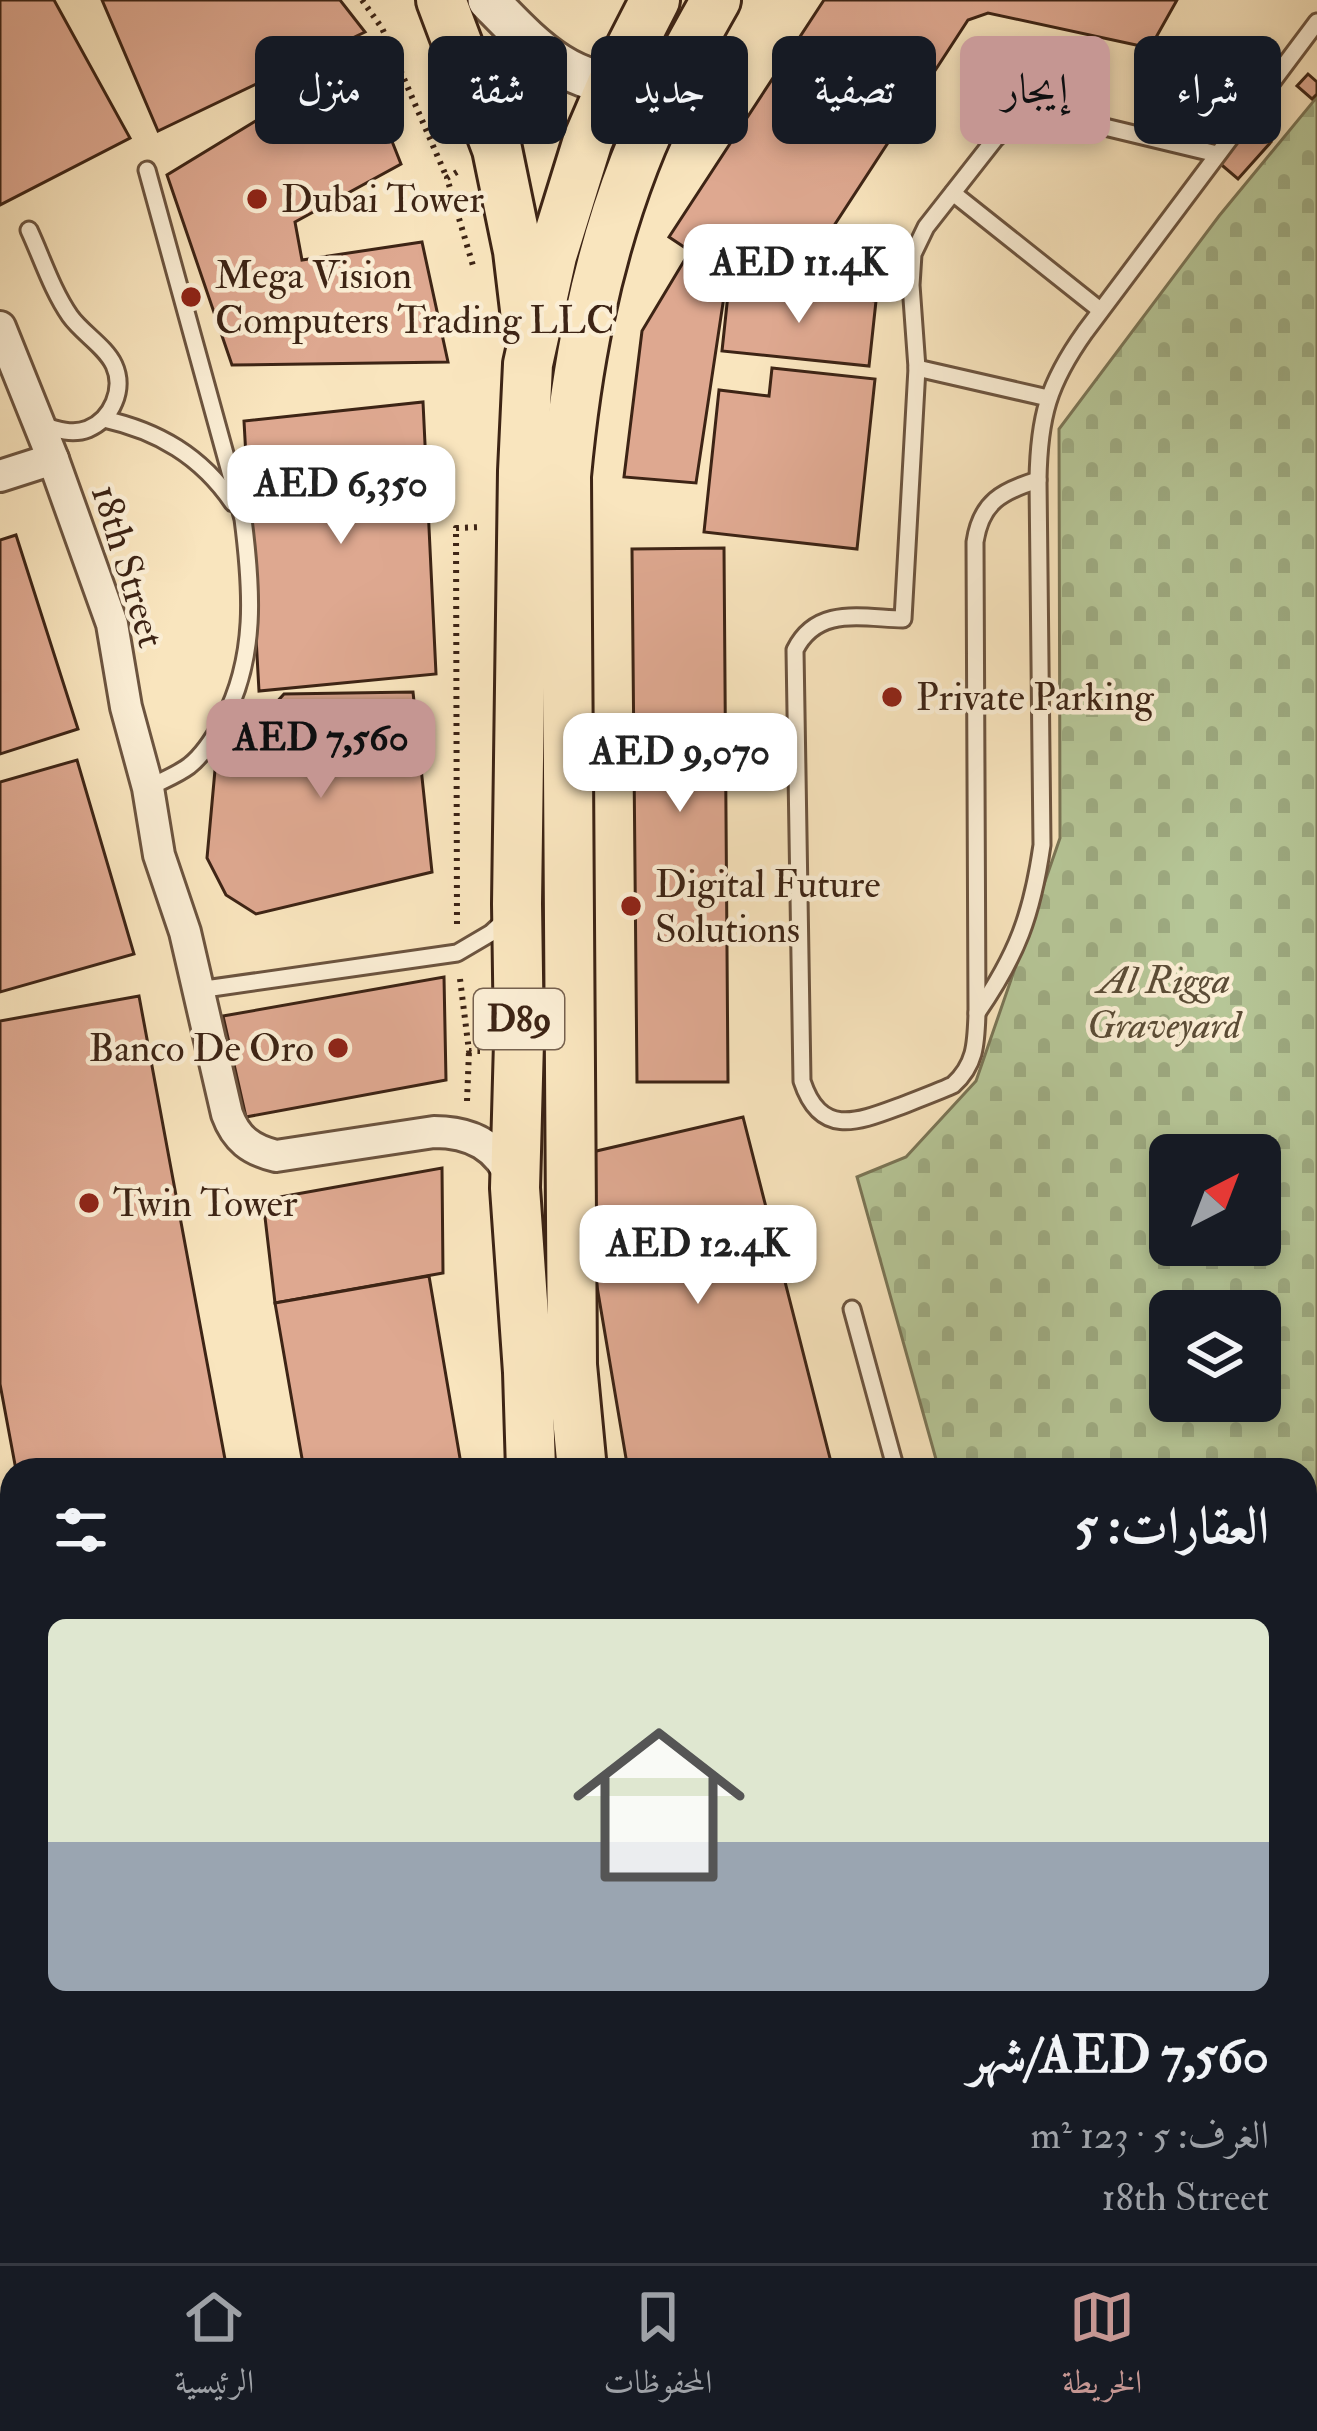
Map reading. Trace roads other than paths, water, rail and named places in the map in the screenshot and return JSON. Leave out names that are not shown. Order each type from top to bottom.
[{"type":"main road","points":[[441,0],[497,149],[518,251],[528,364]]},
{"type":"main road","name":"D89","points":[[637,36],[655,0]]},
{"type":"main road","name":"D89","points":[[696,36],[716,0]]},
{"type":"main road","name":"D89","points":[[531,1458],[515,1187],[523,471],[528,364],[552,256],[591,133]]},
{"type":"main road","name":"D89","points":[[582,1458],[572,1365],[566,476],[585,329],[603,256],[643,144]]},
{"type":"street","points":[[488,0],[541,54],[591,79]]},
{"type":"street","name":"18th Street","points":[[0,327],[112,624],[159,855],[185,932],[233,1130],[244,1143],[276,1156],[434,1132],[466,1135],[494,1151],[515,1187]]},
{"type":"street","points":[[0,476],[53,459]]},
{"type":"lane","points":[[977,1013],[1003,976],[1022,934],[1036,891],[1042,845],[1038,436],[1048,398],[1063,363],[1100,310],[1317,22]]},
{"type":"lane","points":[[1038,480],[999,496],[982,517],[975,542],[974,1059],[953,1085],[857,1122],[838,1121],[821,1113],[808,1099],[802,1081],[795,650],[814,624],[830,618],[903,619],[917,368],[910,285],[913,254],[926,227],[953,193],[1007,126],[1023,117],[1041,114],[1217,154]]},
{"type":"lane","points":[[147,170],[243,519],[250,622],[247,662],[235,699],[216,734],[192,764],[148,788]]},
{"type":"lane","points":[[953,193],[1100,310]]},
{"type":"lane","points":[[29,230],[68,313],[115,367],[118,380],[112,408],[90,428],[73,432],[40,424]]},
{"type":"lane","points":[[917,368],[1048,398]]},
{"type":"lane","points":[[104,419],[175,445],[214,478],[243,519]]},
{"type":"lane","points":[[198,990],[457,953],[491,933],[518,904]]},
{"type":"lane","points":[[852,1309],[893,1458]]},
{"type":"place","name":"Dubai Tower","points":[[257,199]]},
{"type":"place","name":"Mega Vision Computers Trading LLC","points":[[191,297]]},
{"type":"place","name":"Private Parking","points":[[892,697]]},
{"type":"place","name":"Digital Future Solutions","points":[[631,906]]},
{"type":"place","name":"Banco De Oro","points":[[338,1048]]},
{"type":"place","name":"Twin Tower","points":[[89,1203]]},
{"type":"park label","name":"Al Rigga Graveyard","points":[[1164,1002]]}]
